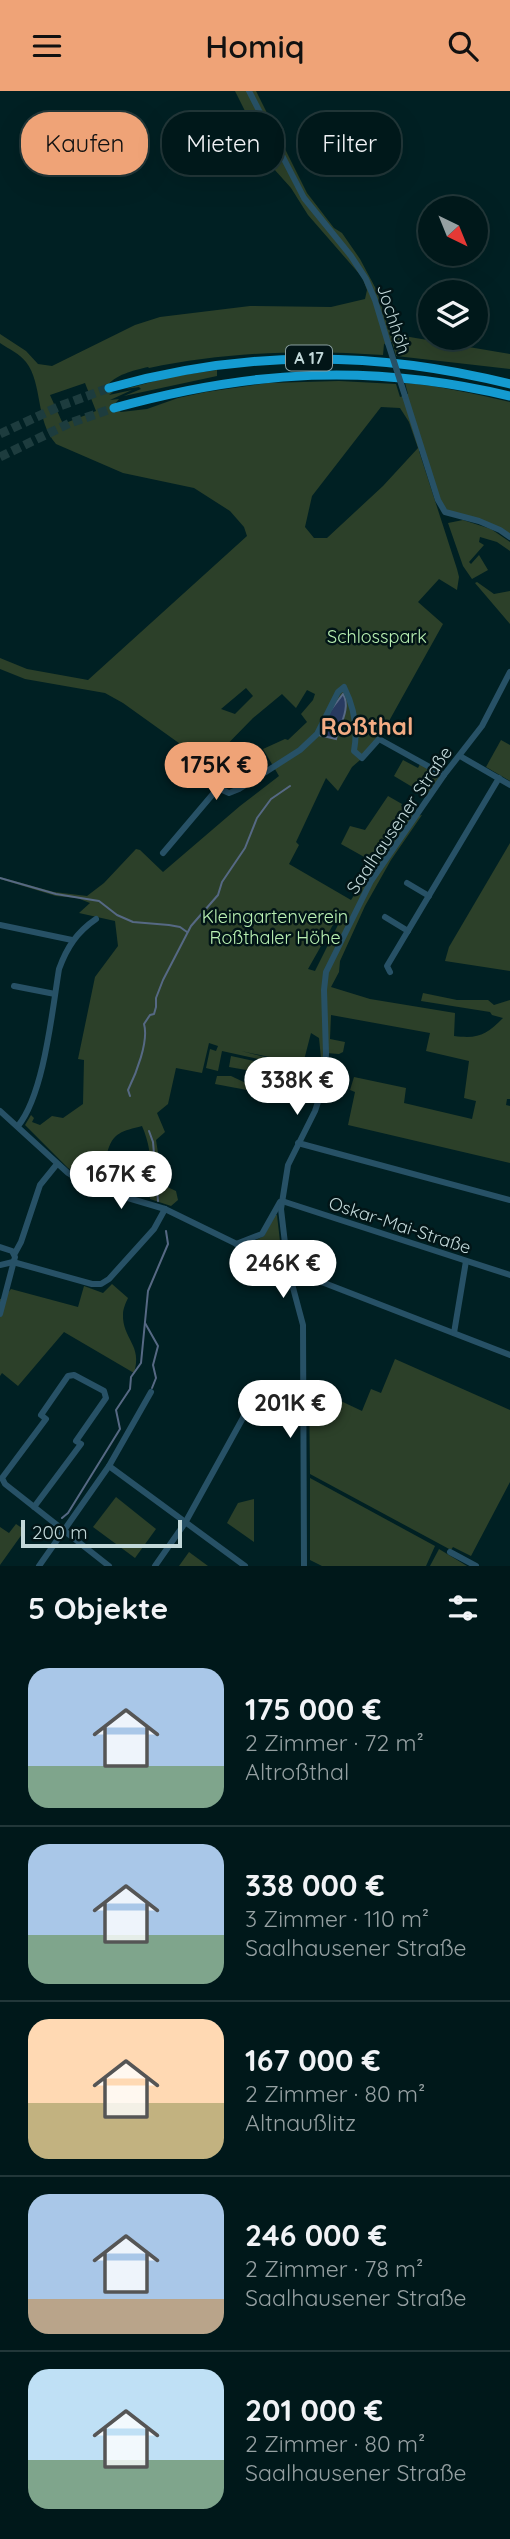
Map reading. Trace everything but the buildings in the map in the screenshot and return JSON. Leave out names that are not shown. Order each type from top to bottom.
[{"type":"highway","name":"A 17","points":[[109,388],[209,366],[309,358],[435,367],[510,383]]},
{"type":"highway","name":"A 17","points":[[114,408],[224,382],[318,374],[430,380],[510,396]]},
{"type":"street","name":"Jochhöh","points":[[249,91],[304,198],[351,255],[366,279],[443,510],[451,515],[479,521],[510,537]]},
{"type":"street","name":"Saalhausener Straße","points":[[304,1566],[303,1325],[288,1269],[282,1226],[282,1201],[288,1165],[319,1102],[324,1084],[326,972],[371,881],[444,775],[482,726],[510,672]]},
{"type":"street","points":[[194,754],[218,788],[229,793],[239,789],[300,750],[317,734],[338,692],[344,687],[353,711],[357,737],[354,751],[362,758],[379,739],[444,775]]},
{"type":"street","points":[[460,755],[510,785]]},
{"type":"street","points":[[390,972],[387,966],[499,778]]},
{"type":"street","points":[[163,853],[218,788]]},
{"type":"street","points":[[407,883],[429,896]]},
{"type":"street","points":[[385,918],[408,931]]},
{"type":"street","points":[[18,1126],[35,1096],[59,969],[72,940],[96,919]]},
{"type":"street","points":[[0,925],[72,940]]},
{"type":"street","points":[[14,986],[55,994]]},
{"type":"street","points":[[0,1111],[79,1181],[99,1190],[165,1209],[288,1269],[510,1355]]},
{"type":"street","points":[[298,1143],[510,1200]]},
{"type":"street","points":[[0,1314],[15,1254],[40,1185],[57,1164]]},
{"type":"street","points":[[236,1244],[262,1234],[282,1201]]},
{"type":"street","name":"Oskar-Mai-Straße","points":[[282,1201],[510,1275]]},
{"type":"street","points":[[0,1265],[13,1262],[92,1284],[102,1284],[110,1279],[154,1229],[165,1209]]},
{"type":"street","points":[[0,1247],[15,1254]]},
{"type":"street","points":[[454,1333],[466,1261]]},
{"type":"street","points":[[34,1507],[81,1444],[76,1441],[106,1398],[104,1391],[74,1375],[68,1376],[41,1415],[46,1419],[2,1478],[5,1484],[64,1531],[109,1566]]},
{"type":"street","points":[[39,1566],[109,1466],[151,1392]]},
{"type":"street","points":[[155,1566],[185,1523],[244,1416]]},
{"type":"street","points":[[109,1466],[245,1566]]},
{"type":"street","points":[[450,1552],[477,1566]]},
{"type":"green space","points":[[235,91],[256,91],[266,112],[246,112]]},
{"type":"green space","points":[[284,147],[307,193],[334,228],[342,233],[360,259],[376,289],[389,330],[398,335],[418,338],[418,350],[486,350],[510,354],[510,369],[396,356],[392,342],[384,344],[383,355],[265,353],[148,367],[114,379],[107,387],[113,392],[109,395],[132,390],[110,400],[119,399],[113,406],[121,412],[147,409],[206,392],[268,383],[339,381],[396,384],[400,397],[408,394],[405,383],[445,388],[510,402],[510,534],[445,512],[422,451],[419,451],[457,569],[457,590],[439,579],[418,602],[443,624],[379,739],[352,767],[338,791],[326,778],[296,842],[299,845],[289,864],[351,900],[375,863],[341,844],[350,826],[365,830],[388,796],[402,804],[414,817],[422,815],[391,860],[365,906],[331,987],[370,999],[455,1013],[454,1036],[463,1037],[481,1035],[503,1018],[490,1012],[421,1001],[423,993],[457,1000],[488,1000],[494,1005],[510,1000],[510,1099],[507,1099],[506,1105],[510,1106],[510,1163],[348,1125],[355,1092],[350,1090],[354,1077],[406,1088],[404,1103],[472,1119],[476,1101],[464,1098],[469,1061],[426,1051],[430,1033],[331,1015],[330,1039],[345,1042],[343,1052],[326,1053],[325,1071],[318,1059],[321,1058],[319,1038],[311,1033],[303,1064],[241,1051],[277,1060],[276,1063],[222,1051],[218,1071],[206,1068],[210,1049],[216,1051],[218,1046],[209,1043],[202,1073],[176,1068],[168,1104],[157,1113],[165,1132],[156,1140],[163,1185],[176,1191],[178,1200],[171,1206],[150,1199],[150,1153],[142,1126],[124,1131],[115,1137],[107,1154],[103,1154],[96,1183],[68,1168],[25,1125],[31,1115],[34,1118],[32,1122],[40,1125],[52,1116],[63,1118],[83,1104],[84,1060],[78,1059],[95,977],[118,946],[115,921],[79,913],[90,903],[77,898],[56,896],[0,877],[54,892],[87,896],[104,883],[136,849],[163,872],[279,776],[263,749],[288,740],[307,722],[301,714],[315,694],[307,690],[296,708],[282,694],[253,718],[209,763],[198,750],[194,754],[203,767],[199,769],[183,746],[105,693],[25,679],[0,669],[0,658],[27,669],[88,680],[247,536],[244,527],[230,511],[194,488],[123,473],[56,444],[45,424],[31,371],[21,356],[0,343],[0,334],[26,351],[38,364],[52,366],[135,325],[160,317],[250,306],[331,307],[365,299],[367,290],[362,277],[308,215],[279,175],[284,175]],"holes":[[[85,383],[96,411],[63,424],[50,395]],[[381,407],[400,408],[409,422],[418,448],[383,486],[327,538],[314,538],[305,527],[312,496]],[[246,688],[253,696],[235,714],[221,709]],[[338,916],[339,923],[315,971],[308,969]]]},
{"type":"green space","points":[[217,370],[217,376],[124,396],[141,389],[125,389],[170,377]]},
{"type":"green space","points":[[463,520],[491,529],[510,542],[510,551],[497,542],[480,537],[479,542],[484,545],[469,562],[471,564],[479,555],[488,570],[472,579],[463,566],[448,523]]},
{"type":"green space","points":[[475,583],[494,594],[510,591],[510,624]]},
{"type":"green space","points":[[501,740],[510,745],[510,781],[486,767]]},
{"type":"green space","points":[[403,760],[418,768],[421,762],[444,775],[429,797],[394,776]]},
{"type":"green space","points":[[510,843],[510,971],[445,961],[449,947]]},
{"type":"green space","points":[[231,1056],[254,1061],[252,1071],[229,1067]]},
{"type":"green space","points":[[217,1076],[231,1076],[249,1087],[247,1090],[215,1084]]},
{"type":"green space","points":[[275,1215],[282,1259],[280,1261],[246,1245],[264,1236]]},
{"type":"green space","points":[[112,1284],[128,1298],[124,1323],[136,1355],[134,1373],[64,1332],[18,1386],[2,1373],[0,1376],[0,1299],[11,1289],[78,1307],[84,1286],[103,1293]]},
{"type":"green space","points":[[395,1359],[510,1410],[510,1482],[471,1556],[453,1547],[451,1550],[310,1474],[309,1386],[362,1411],[371,1389],[381,1393]]},
{"type":"green space","points":[[310,1478],[435,1546],[426,1566],[322,1566],[310,1560]]},
{"type":"green space","points":[[116,1497],[156,1529],[135,1558],[93,1527]]},
{"type":"green space","points":[[254,1499],[254,1542],[227,1523],[238,1503]]},
{"type":"green space","points":[[16,1524],[25,1530],[0,1565],[0,1527],[9,1533]]},
{"type":"green space","points":[[439,1549],[467,1566],[430,1566]]},
{"type":"green space","points":[[189,1552],[208,1566],[179,1566]]},
{"type":"water","points":[[343,694],[346,705],[336,739],[319,735],[330,711]]},
{"type":"waterway","points":[[130,1096],[128,1090],[138,1067],[145,1039],[144,1024],[150,1015],[154,1014],[156,998],[163,980],[191,926],[218,895],[222,882],[245,848],[257,818],[271,799],[290,786]]},
{"type":"waterway","points":[[0,878],[56,894],[99,901],[117,915],[133,922],[180,927],[187,932]]},
{"type":"waterway","points":[[149,1131],[153,1142],[158,1201]]},
{"type":"waterway","points":[[62,1518],[68,1513],[120,1429],[116,1410],[130,1389],[131,1377],[141,1363],[148,1291],[168,1244],[166,1231]]},
{"type":"waterway","points":[[145,1323],[158,1346],[153,1365],[156,1378],[152,1388]]},
{"type":"tunnel","points":[[0,434],[60,406],[109,388]]},
{"type":"tunnel","points":[[0,457],[70,423],[114,408]]},
{"type":"district","name":"Roßthal","points":[[367,726]]},
{"type":"park label","name":"Schlosspark","points":[[377,636]]},
{"type":"park label","name":"Kleingartenverein Roßthaler Höhe","points":[[275,926]]}]
